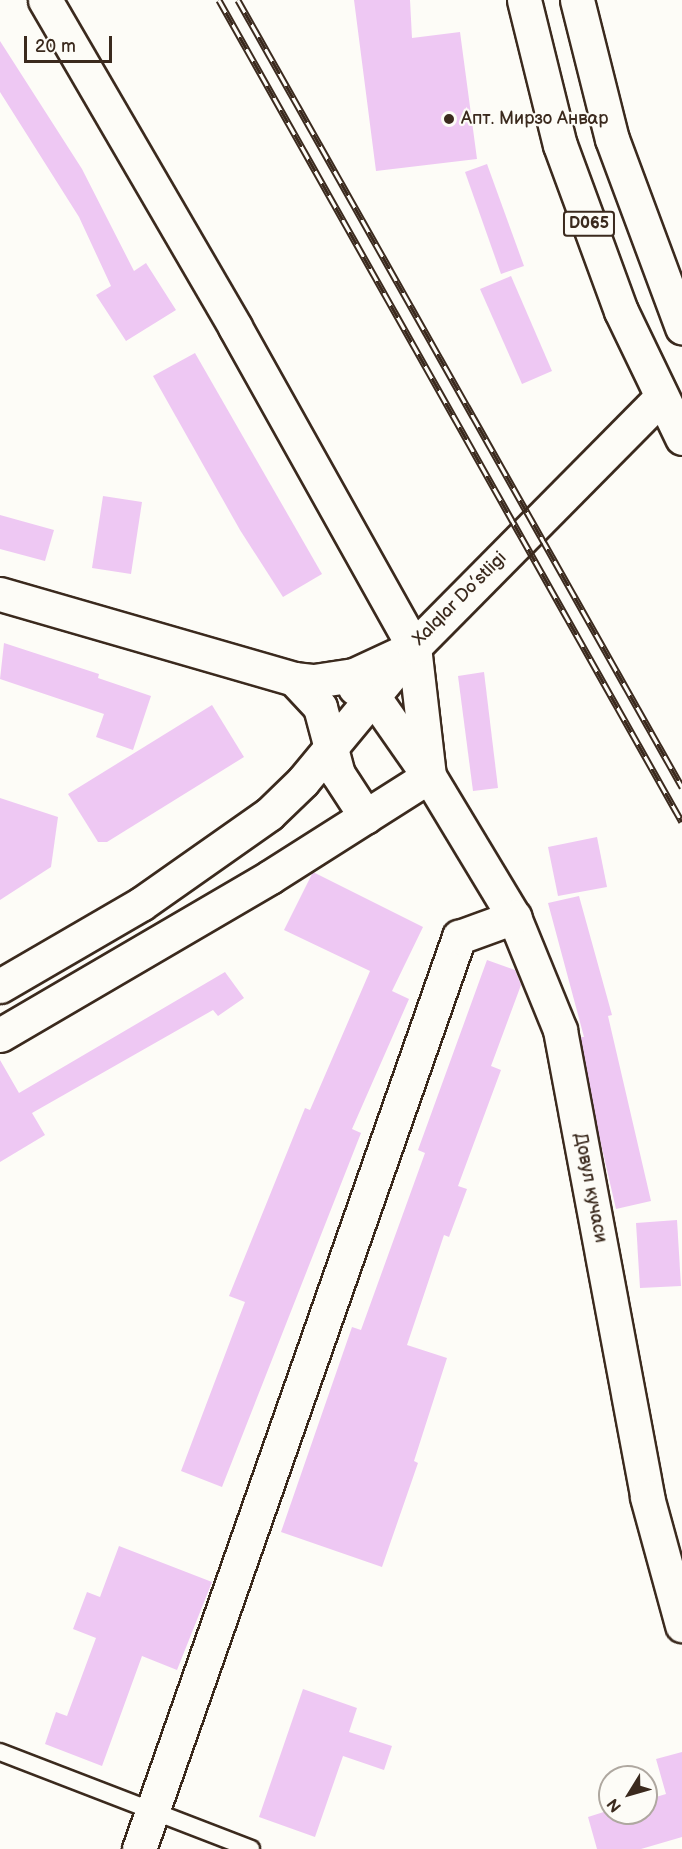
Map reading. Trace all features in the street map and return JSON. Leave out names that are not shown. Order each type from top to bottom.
[{"type":"street","points":[[0,1035],[366,817],[429,776],[414,647],[235,327],[45,0]]},
{"type":"street","name":"D065","points":[[524,0],[560,145],[621,311],[660,398],[682,438]]},
{"type":"street","name":"D065","points":[[577,0],[612,139],[682,327]]},
{"type":"street","name":"Xalqlar Do’stligi","points":[[0,594],[294,679],[335,678],[374,668],[414,647],[660,398]]},
{"type":"street","points":[[0,986],[141,904],[227,847],[269,814],[332,746],[414,647]]},
{"type":"street","points":[[335,678],[373,696]]},
{"type":"street","points":[[294,679],[320,707],[338,774],[366,817]]},
{"type":"street","name":"Довул кучаси","points":[[373,696],[429,776],[514,917],[561,1030],[647,1497],[682,1625]]},
{"type":"street","points":[[139,1849],[459,937],[514,917]]},
{"type":"lane","points":[[0,1752],[251,1849]]},
{"type":"building","points":[[354,0],[410,0],[412,38],[460,32],[477,159],[376,171]]},
{"type":"building","points":[[0,41],[82,169],[134,271],[146,263],[176,310],[126,341],[96,295],[111,286],[79,217],[0,92]]},
{"type":"building","points":[[487,164],[524,266],[501,274],[465,172]]},
{"type":"building","points":[[511,276],[552,371],[522,384],[480,289]]},
{"type":"building","points":[[195,353],[322,574],[283,597],[240,530],[153,376]]},
{"type":"building","points":[[103,496],[142,502],[131,574],[92,568]]},
{"type":"building","points":[[0,515],[54,530],[45,561],[0,549]]},
{"type":"building","points":[[4,643],[99,674],[98,678],[151,696],[133,750],[96,737],[104,714],[0,679]]},
{"type":"building","points":[[484,672],[498,788],[473,791],[458,676]]},
{"type":"building","points":[[212,705],[244,757],[107,842],[98,842],[68,794]]},
{"type":"building","points":[[0,798],[58,817],[51,867],[0,900]]},
{"type":"building","points":[[597,837],[607,887],[558,896],[548,847]]},
{"type":"building","points":[[313,872],[423,927],[392,991],[409,999],[352,1129],[361,1133],[222,1487],[181,1471],[245,1302],[229,1296],[305,1108],[310,1110],[370,971],[284,930]]},
{"type":"building","points":[[579,896],[612,1015],[608,1016],[651,1201],[616,1209],[580,1037],[584,1037],[548,903]]},
{"type":"building","points":[[487,960],[515,970],[521,985],[491,1066],[501,1070],[458,1186],[467,1189],[449,1237],[444,1235],[407,1345],[447,1358],[414,1461],[418,1463],[382,1567],[281,1532],[352,1327],[361,1330],[425,1153],[418,1150]]},
{"type":"building","points":[[225,972],[244,998],[218,1016],[213,1010],[32,1113],[45,1135],[0,1162],[0,1060],[19,1093]]},
{"type":"building","points":[[677,1220],[681,1286],[640,1288],[636,1223]]},
{"type":"building","points":[[119,1546],[212,1582],[177,1670],[142,1656],[102,1766],[45,1744],[56,1712],[67,1716],[96,1638],[73,1629],[87,1592],[100,1597]]},
{"type":"building","points":[[303,1689],[357,1708],[349,1732],[392,1746],[384,1770],[343,1756],[315,1837],[259,1817]]},
{"type":"building","points":[[682,1752],[682,1837],[641,1849],[597,1849],[588,1817],[598,1814],[598,1825],[658,1825],[658,1796],[666,1794],[656,1759]]},
{"type":"railway","points":[[219,0],[682,822]]},
{"type":"railway","points":[[238,0],[682,787]]},
{"type":"place","name":"Апт. Мирзо Анвар","points":[[449,119]]}]
